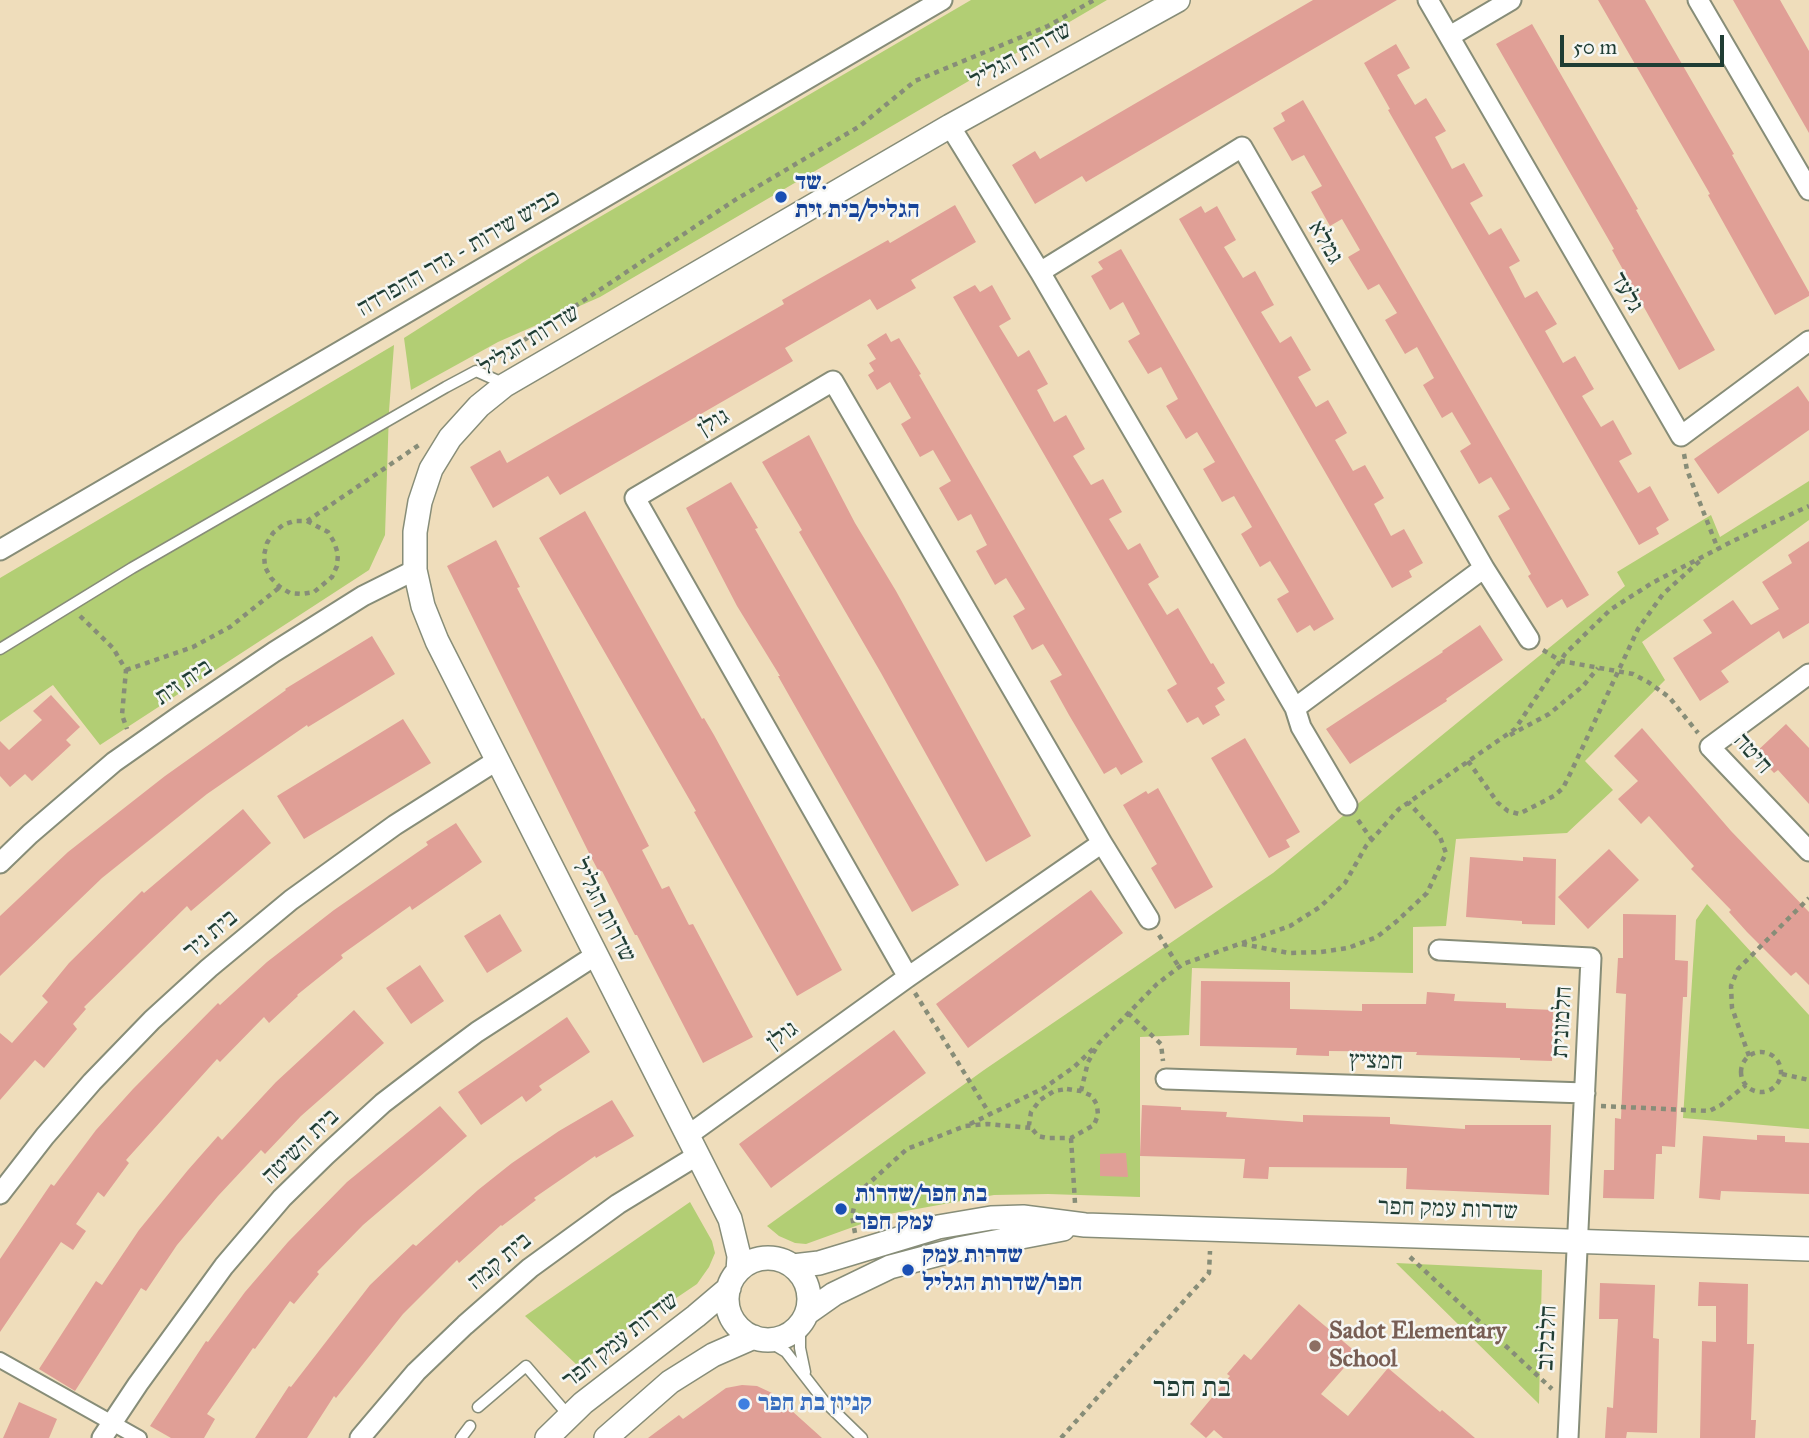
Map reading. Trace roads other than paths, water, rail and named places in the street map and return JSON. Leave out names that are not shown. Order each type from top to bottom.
[{"type":"street","name":"כביש שירות - גדר ההפרדה","points":[[0,550],[942,0]]},
{"type":"street","name":"שדרות הגליל","points":[[734,1279],[739,1256],[730,1219],[496,761],[437,641],[423,606],[415,570],[415,532],[420,502],[431,469],[457,430],[479,405],[505,385],[950,125],[1178,0]]},
{"type":"street","name":"גלעד","points":[[1428,0],[1681,436],[1809,341]]},
{"type":"street","points":[[1450,36],[1511,0]]},
{"type":"street","points":[[1698,0],[1809,190]]},
{"type":"street","points":[[950,125],[1040,272],[1295,708],[1301,727],[1347,805]]},
{"type":"street","name":"גמלא","points":[[1040,272],[1242,147],[1484,568],[1529,639]]},
{"type":"street","name":"גולן","points":[[908,977],[635,498],[833,381],[1149,919]]},
{"type":"street","points":[[1295,708],[1484,568]]},
{"type":"street","name":"בית זית","points":[[0,863],[30,834],[134,748],[274,652],[363,596],[415,570]]},
{"type":"street","name":"חיטה","points":[[1809,674],[1710,747],[1809,852]]},
{"type":"street","name":"בית ניר","points":[[0,1194],[92,1082],[152,1020],[209,968],[291,900],[373,841],[496,761]]},
{"type":"street","name":"גולן","points":[[693,1145],[908,977],[1102,843]]},
{"type":"street","name":"חלמונית","points":[[1439,950],[1591,958],[1578,1240]]},
{"type":"street","name":"בית השיטה","points":[[107,1431],[224,1266],[282,1198],[317,1163],[383,1103],[430,1067],[477,1032],[596,955]]},
{"type":"street","name":"חמציץ","points":[[1166,1079],[1584,1100]]},
{"type":"street","name":"בית קמה","points":[[360,1438],[416,1373],[465,1325],[530,1268],[693,1145]]},
{"type":"street","name":"שדרות עמק חפר","points":[[793,1266],[819,1263],[966,1220],[1023,1217],[1079,1224],[1809,1249]]},
{"type":"street","name":"שדרות הגליל","points":[[730,1219],[768,1258]]},
{"type":"street","name":"שדרות עמק חפר","points":[[805,1316],[834,1294],[890,1267],[958,1249],[1079,1224]]},
{"type":"street","name":"חלבלוב","points":[[1567,1438],[1578,1240]]},
{"type":"street","points":[[606,1438],[670,1382],[713,1355],[760,1338],[778,1339],[789,1334],[805,1316],[809,1299],[802,1275],[781,1260],[768,1258],[744,1265],[734,1279],[727,1301],[735,1323],[760,1338]]},
{"type":"street","name":"שדרות עמק חפר","points":[[547,1438],[583,1403],[696,1316],[734,1279]]},
{"type":"street","points":[[0,1360],[107,1431],[139,1438]]},
{"type":"lane","points":[[0,649],[132,568],[476,371],[505,385]]},
{"type":"lane","points":[[805,1316],[800,1348],[806,1376]]},
{"type":"lane","points":[[760,1338],[786,1352],[824,1401],[862,1438]]},
{"type":"lane","points":[[478,1407],[526,1366],[569,1416]]},
{"type":"lane","points":[[461,1438],[470,1426]]},
{"type":"place","name":"שד. הגליל/בית זית","points":[[781,197]]},
{"type":"place","name":"בת חפר/שדרות עמק חפר","points":[[841,1209]]},
{"type":"place","name":"שדרות עמק חפר/שדרות הגליל","points":[[908,1270]]},
{"type":"place","name":"Sadot Elementary School","points":[[1315,1346]]},
{"type":"place","name":"קניון בת חפר","points":[[744,1404]]},
{"type":"district","name":"בת חפר","points":[[1192,1389]]}]
